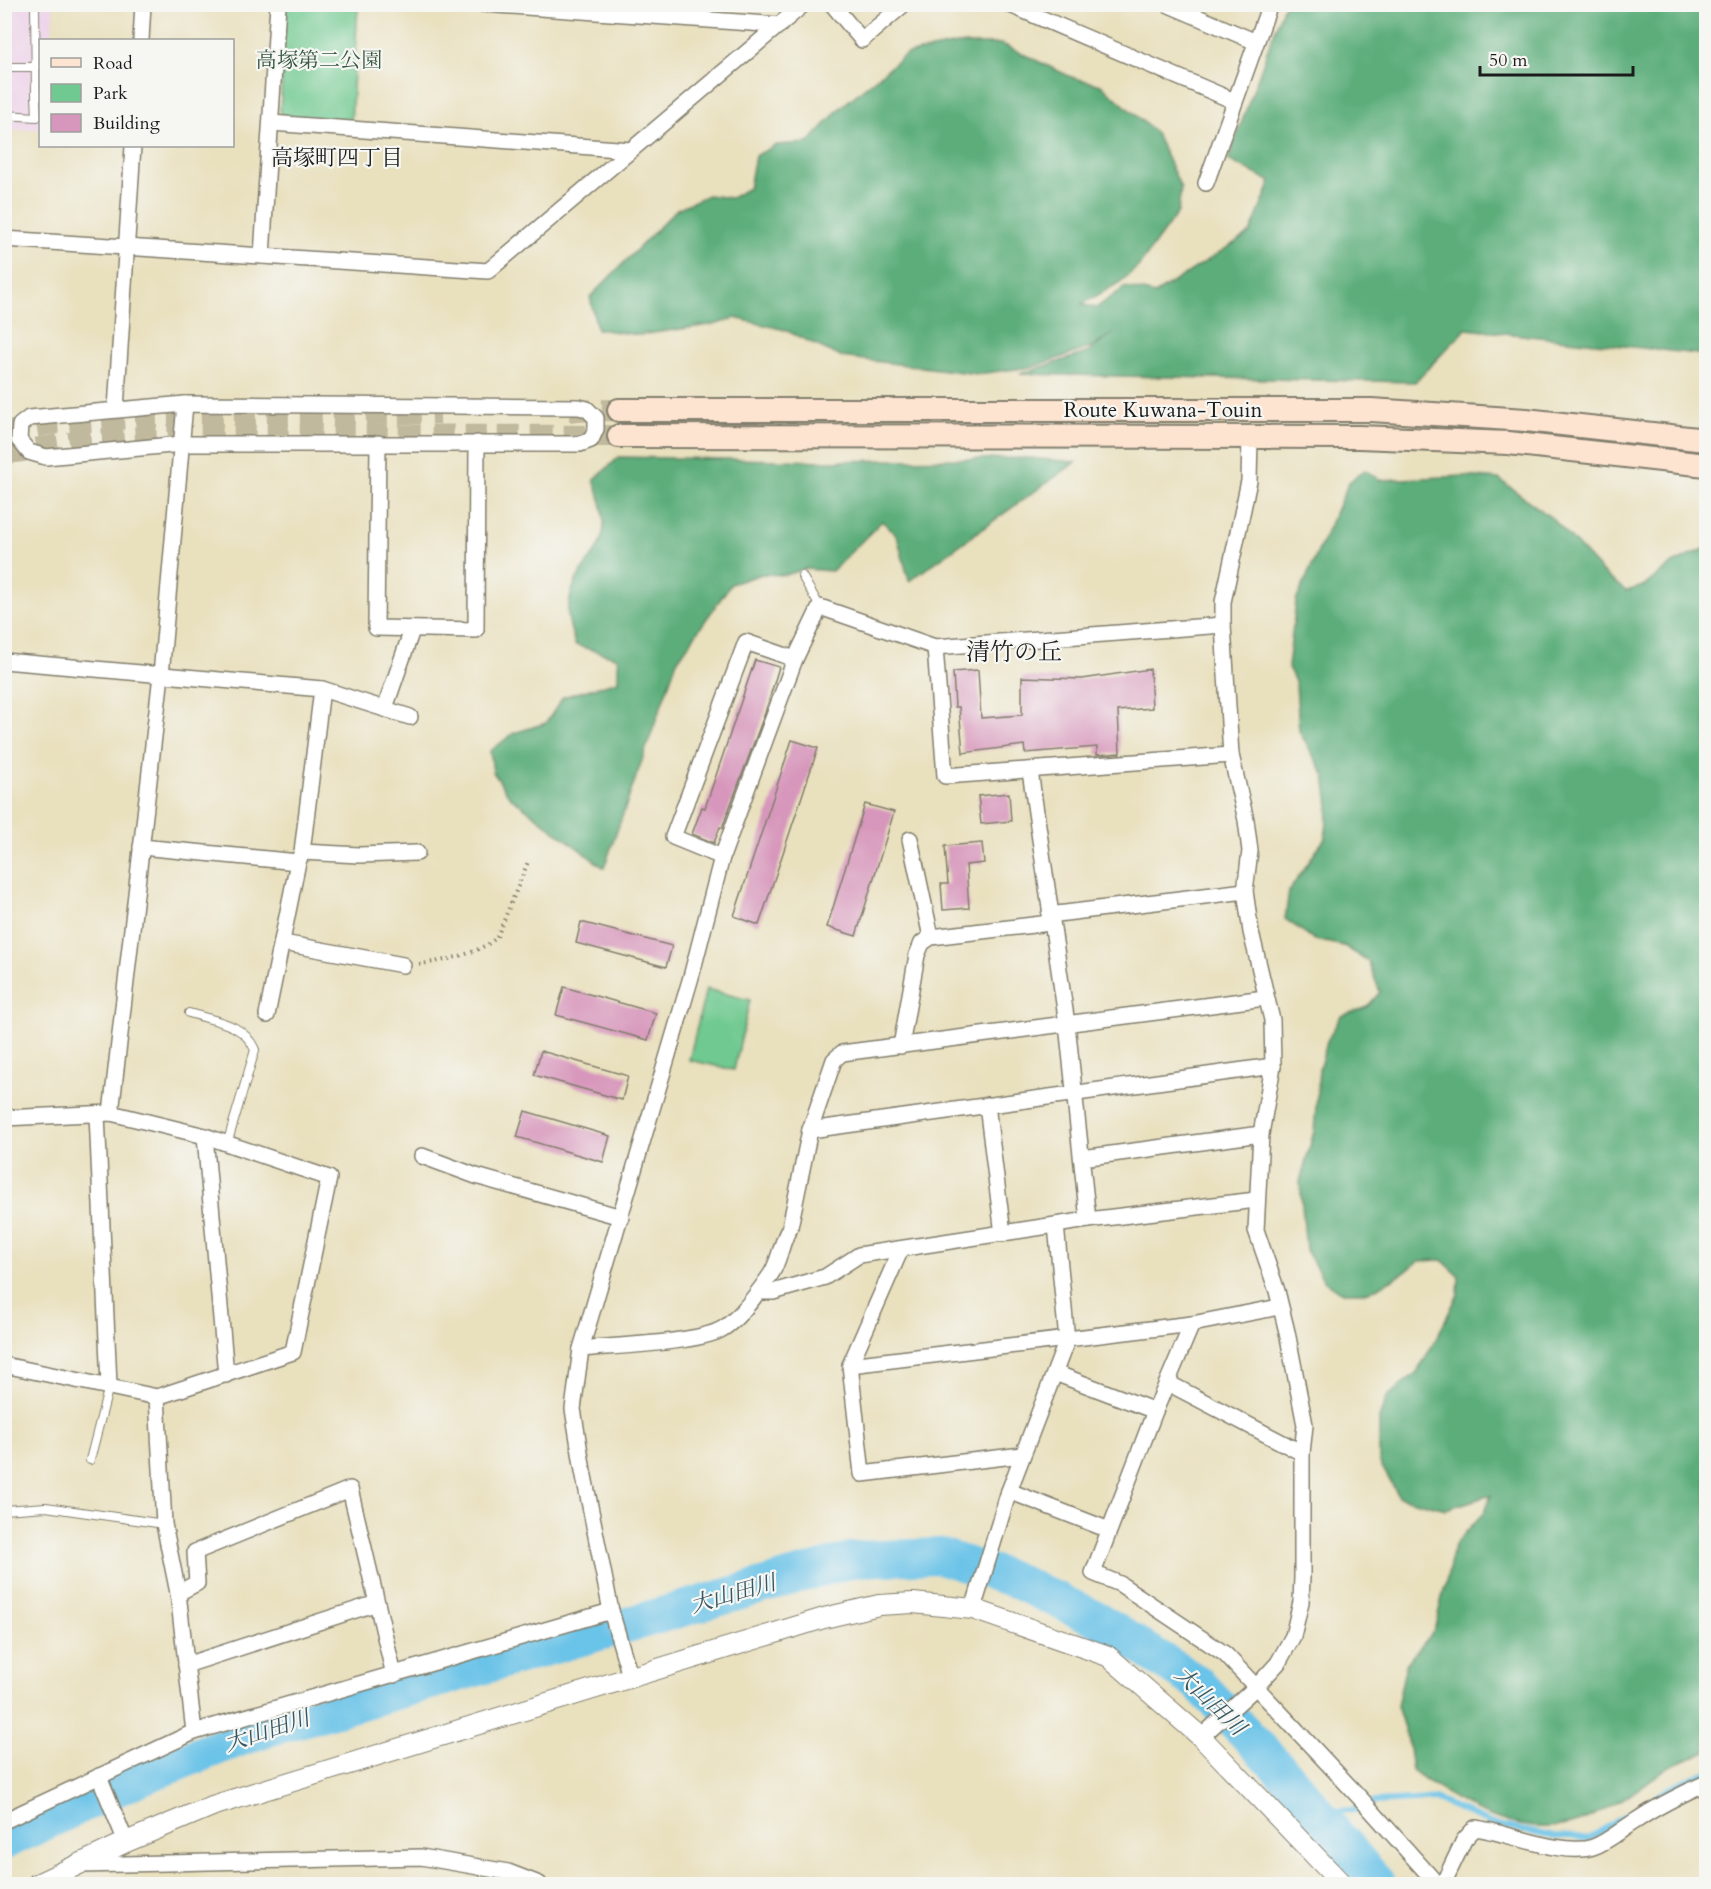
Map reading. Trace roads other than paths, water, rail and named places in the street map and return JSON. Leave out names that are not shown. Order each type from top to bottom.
[{"type":"main road","name":"Route Kuwana-Touin","points":[[619,410],[1371,410],[1526,420],[1707,440]]},
{"type":"main road","name":"Route Kuwana-Touin","points":[[619,436],[1359,437],[1508,442],[1707,465]]},
{"type":"street","points":[[141,39],[143,4]]},
{"type":"street","points":[[262,256],[278,4]]},
{"type":"street","points":[[482,4],[780,25]]},
{"type":"street","points":[[4,239],[488,271],[804,4]]},
{"type":"street","points":[[832,4],[862,40],[904,4]]},
{"type":"street","points":[[1008,4],[1025,8],[1234,100]]},
{"type":"street","points":[[1167,4],[1256,42]]},
{"type":"street","points":[[1206,183],[1270,4]]},
{"type":"street","points":[[271,123],[631,150]]},
{"type":"street","points":[[116,409],[133,147]]},
{"type":"street","points":[[109,1385],[104,1114],[141,846],[161,675],[185,404]]},
{"type":"street","points":[[185,404],[579,407],[587,409],[596,418],[596,429],[591,440],[580,444],[477,442],[182,444],[46,457],[29,452],[12,442],[20,425],[29,418],[116,409],[185,404]]},
{"type":"street","points":[[1201,1737],[1256,1688],[1278,1663],[1293,1636],[1301,1602],[1302,1453],[1305,1425],[1297,1372],[1279,1307],[1277,1291],[1256,1230],[1261,1134],[1273,1066],[1272,1020],[1264,998],[1245,891],[1250,851],[1246,820],[1231,755],[1223,625],[1223,602],[1249,481],[1250,438]]},
{"type":"street","points":[[378,443],[376,628],[476,630],[477,442]]},
{"type":"street","points":[[629,1671],[612,1615],[573,1409],[581,1349],[691,978],[722,857],[795,659],[820,607],[935,647],[1223,625]]},
{"type":"street","points":[[385,708],[412,630]]},
{"type":"street","points":[[722,857],[672,837],[746,642],[795,659]]},
{"type":"street","points":[[935,647],[945,776],[1231,755]]},
{"type":"street","points":[[4,661],[322,688],[410,717]]},
{"type":"street","points":[[267,1015],[300,857],[322,688]]},
{"type":"street","points":[[1030,771],[1067,1024],[1088,1220]]},
{"type":"street","points":[[910,840],[931,937]]},
{"type":"street","points":[[141,846],[300,857],[417,853]]},
{"type":"street","points":[[901,1046],[917,955],[922,943],[931,937],[1245,891]]},
{"type":"street","points":[[283,943],[403,965]]},
{"type":"street","points":[[581,1349],[701,1337],[723,1329],[758,1292],[773,1271],[782,1240],[789,1227],[810,1130],[834,1060],[842,1053],[1264,998]]},
{"type":"street","points":[[810,1130],[1273,1066]]},
{"type":"street","points":[[987,1105],[1003,1234]]},
{"type":"street","points":[[4,1118],[104,1114],[205,1136],[329,1178],[294,1352],[157,1397],[109,1385],[4,1365]]},
{"type":"street","points":[[1082,1158],[1261,1134]]},
{"type":"street","points":[[205,1136],[226,1375]]},
{"type":"street","points":[[422,1156],[477,1176],[621,1217]]},
{"type":"street","points":[[758,1292],[773,1292],[825,1277],[859,1255],[1088,1220],[1256,1200]]},
{"type":"street","points":[[976,1600],[1009,1491],[1067,1340],[1056,1225]]},
{"type":"street","points":[[901,1249],[850,1365],[862,1474],[1022,1455]]},
{"type":"street","points":[[850,1365],[1192,1324],[1279,1307]]},
{"type":"street","points":[[1192,1324],[1155,1411],[1093,1574],[1120,1584],[1178,1620],[1225,1654],[1437,1884]]},
{"type":"street","points":[[1055,1373],[1155,1411]]},
{"type":"street","points":[[1168,1383],[1302,1453]]},
{"type":"street","points":[[157,1397],[164,1524],[177,1593],[194,1732]]},
{"type":"street","points":[[177,1593],[197,1583],[195,1552],[350,1489],[394,1675]]},
{"type":"street","points":[[1009,1491],[1109,1530]]},
{"type":"street","points":[[37,1884],[79,1865],[124,1836],[629,1671],[879,1605],[976,1600],[1108,1656],[1201,1737],[1342,1884]]},
{"type":"street","points":[[186,1665],[377,1603]]},
{"type":"street","points":[[4,1821],[101,1780],[194,1732],[394,1675],[489,1645],[612,1615]]},
{"type":"street","points":[[101,1780],[124,1836]]},
{"type":"street","points":[[1443,1884],[1464,1840],[1475,1828],[1492,1830],[1515,1839],[1572,1848],[1593,1847],[1672,1798],[1707,1783]]},
{"type":"street","points":[[79,1865],[421,1857],[508,1872],[539,1884]]},
{"type":"lane","points":[[4,115],[37,117],[36,4]]},
{"type":"lane","points":[[4,68],[36,67]]},
{"type":"lane","points":[[802,576],[820,607]]},
{"type":"lane","points":[[189,1012],[241,1030],[250,1039],[255,1050],[227,1144]]},
{"type":"lane","points":[[90,1460],[109,1385]]},
{"type":"lane","points":[[4,1510],[46,1508],[164,1524]]},
{"type":"waterway","name":"大山田川","points":[[4,1842],[137,1779],[257,1732],[855,1559],[940,1556],[1012,1579],[1097,1619],[1198,1683],[1289,1779],[1378,1884]]},
{"type":"waterway","points":[[1314,1812],[1356,1810],[1374,1802],[1435,1799],[1492,1824],[1555,1837],[1569,1836],[1588,1839],[1675,1785],[1706,1772]]},
{"type":"tunnel","points":[[569,411],[619,410]]},
{"type":"tunnel","points":[[4,433],[48,424],[141,417],[440,413]]},
{"type":"tunnel","points":[[4,454],[87,440],[184,435],[619,436]]},
{"type":"district","name":"高塚町四丁目","points":[[337,158]]},
{"type":"district","name":"清竹の丘","points":[[1014,652]]},
{"type":"park label","name":"高塚第二公園","points":[[319,60]]}]
